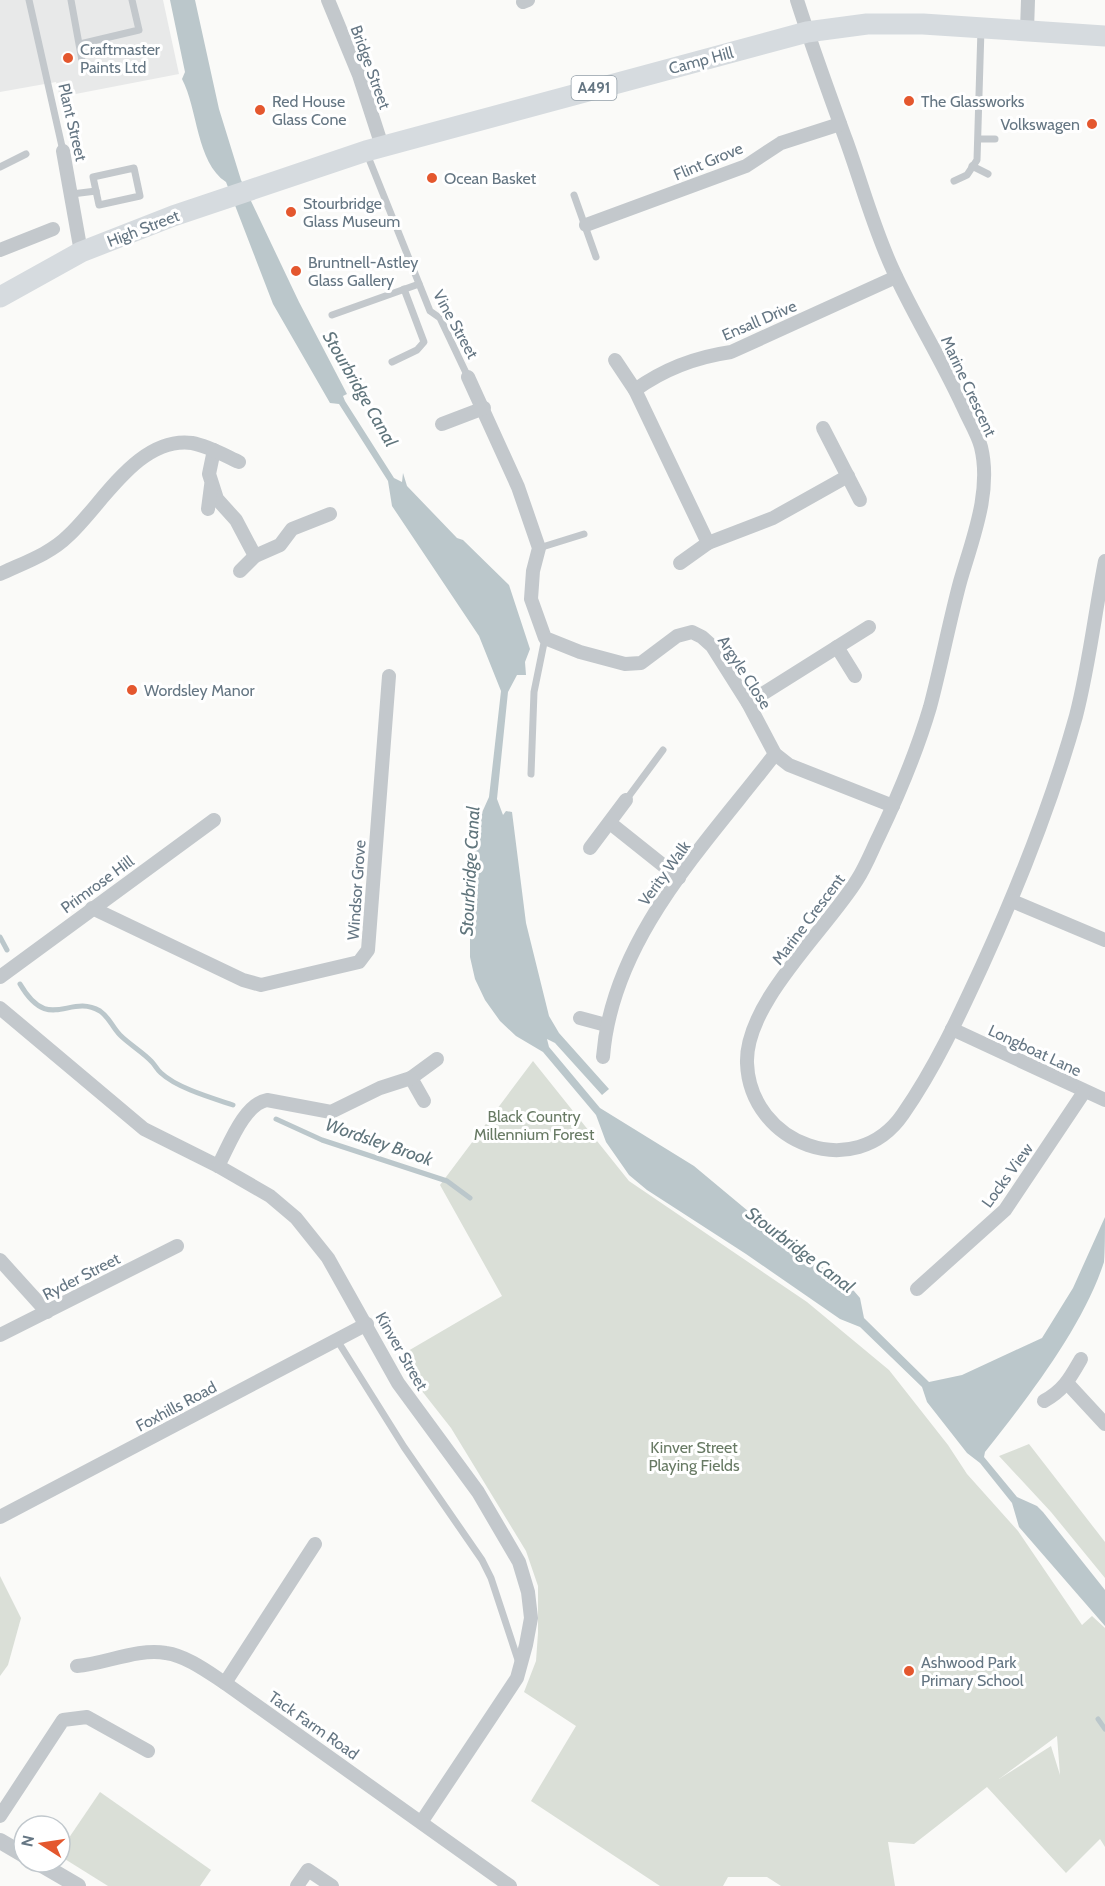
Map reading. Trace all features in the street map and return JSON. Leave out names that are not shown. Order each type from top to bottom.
[{"type":"highway","name":"Camp Hill","points":[[374,148],[807,32],[867,24],[981,26],[1027,30]]},
{"type":"highway","name":"A491","points":[[1027,30],[1105,36]]},
{"type":"highway","name":"High Street","points":[[5,287],[81,252],[173,216],[374,148]]},
{"type":"street","name":"Bridge Street","points":[[328,0],[359,75],[374,148]]},
{"type":"street","name":"Marine Crescent","points":[[797,0],[871,223],[896,277],[950,379],[981,448],[983,486],[978,523],[959,584],[929,708],[893,806],[859,877],[771,994],[751,1028],[747,1060],[750,1087],[764,1113],[782,1133],[806,1146],[828,1151],[856,1146],[880,1137],[901,1118],[952,1029],[1012,901],[1047,806],[1077,712],[1105,561]]},
{"type":"street","points":[[1027,30],[1028,0]]},
{"type":"street","name":"Flint Grove","points":[[586,225],[746,166],[781,143],[840,124]]},
{"type":"street","name":"Plant Street","points":[[63,151],[81,252]]},
{"type":"street","points":[[0,250],[53,229]]},
{"type":"street","name":"Ensall Drive","points":[[635,390],[651,379],[683,364],[704,356],[731,352],[896,277]]},
{"type":"street","points":[[615,360],[635,390],[708,543]]},
{"type":"street","points":[[468,377],[484,408],[539,548],[533,571],[531,599],[545,638]]},
{"type":"street","points":[[442,424],[484,408]]},
{"type":"street","points":[[823,428],[860,500]]},
{"type":"street","points":[[0,574],[53,548],[69,536],[132,466],[152,452],[169,444],[184,442],[214,450],[239,462]]},
{"type":"street","points":[[214,450],[209,474],[218,499],[236,520],[255,556]]},
{"type":"street","points":[[680,562],[708,543],[773,518],[848,476]]},
{"type":"street","points":[[208,509],[212,482]]},
{"type":"street","points":[[240,571],[255,556],[280,545],[292,529],[330,513]]},
{"type":"street","points":[[748,703],[869,627]]},
{"type":"street","name":"Argyle Close","points":[[545,638],[557,644],[625,664],[641,663],[677,636],[692,632],[711,646],[748,703],[775,754]]},
{"type":"street","points":[[837,647],[855,676]]},
{"type":"street","name":"Windsor Grove","points":[[92,908],[243,980],[261,985],[359,962],[368,951],[389,676]]},
{"type":"street","points":[[775,754],[789,765],[893,806]]},
{"type":"street","name":"Verity Walk","points":[[603,1057],[606,1025],[619,986],[642,932],[679,878],[775,754]]},
{"type":"street","points":[[590,848],[626,801]]},
{"type":"street","name":"Primrose Hill","points":[[0,977],[214,820]]},
{"type":"street","points":[[610,823],[679,878]]},
{"type":"street","points":[[1012,901],[1105,940]]},
{"type":"street","name":"Kinver Street","points":[[0,1008],[144,1129],[218,1166],[270,1196],[296,1218],[328,1258],[398,1383],[478,1492],[519,1562],[528,1592],[531,1618],[517,1678],[458,1763],[422,1821]]},
{"type":"street","points":[[580,1018],[606,1025]]},
{"type":"street","name":"Longboat Lane","points":[[952,1029],[1105,1100]]},
{"type":"street","points":[[218,1166],[249,1111],[257,1102],[267,1100],[331,1112],[380,1088],[411,1078],[437,1059]]},
{"type":"street","points":[[411,1078],[424,1101]]},
{"type":"street","name":"Locks View","points":[[917,1289],[1005,1210],[1084,1092]]},
{"type":"street","name":"Ryder Street","points":[[0,1335],[177,1246]]},
{"type":"street","points":[[0,1260],[47,1312]]},
{"type":"street","name":"Foxhills Road","points":[[0,1517],[367,1324]]},
{"type":"street","points":[[1044,1401],[1060,1392],[1068,1384],[1081,1359]]},
{"type":"street","points":[[1068,1384],[1105,1424]]},
{"type":"street","points":[[225,1683],[315,1544]]},
{"type":"street","name":"Tack Farm Road","points":[[77,1666],[139,1654],[166,1653],[193,1664],[225,1683],[422,1821],[510,1886]]},
{"type":"street","points":[[0,1816],[63,1720],[87,1717],[148,1751]]},
{"type":"street","points":[[297,1886],[308,1870],[332,1886]]},
{"type":"street","points":[[58,1874],[78,1886]]},
{"type":"lane","name":"Plant Street","points":[[29,0],[63,151]]},
{"type":"lane","points":[[71,0],[84,66]]},
{"type":"lane","points":[[80,44],[139,30],[132,0]]},
{"type":"lane","points":[[954,182],[967,175],[977,160],[981,26]]},
{"type":"lane","points":[[979,139],[995,140]]},
{"type":"lane","name":"Vine Street","points":[[374,148],[430,311],[440,318],[468,377]]},
{"type":"lane","points":[[0,167],[26,154]]},
{"type":"lane","points":[[972,166],[988,174]]},
{"type":"lane","points":[[134,168],[140,196],[99,205],[96,191],[93,177],[134,168]]},
{"type":"lane","points":[[72,194],[96,191]]},
{"type":"lane","points":[[574,195],[596,257]]},
{"type":"lane","points":[[332,315],[419,284]]},
{"type":"lane","points":[[392,362],[417,350],[424,342],[404,289]]},
{"type":"lane","points":[[539,548],[584,534]]},
{"type":"lane","points":[[531,774],[534,692],[545,638]]},
{"type":"lane","points":[[626,801],[663,750]]},
{"type":"lane","points":[[337,1340],[409,1454],[482,1560],[491,1578],[520,1668]]},
{"type":"shaded area","points":[[0,0],[163,0],[179,74],[60,97],[56,82],[0,92]]},
{"type":"shaded area","points":[[170,0],[195,0],[219,109],[241,180],[299,302],[347,394],[343,396],[345,401],[394,478],[402,482],[403,473],[407,486],[457,538],[463,540],[509,585],[530,649],[525,662],[526,675],[517,675],[508,692],[497,799],[503,815],[506,811],[512,812],[526,923],[549,1016],[559,1033],[609,1089],[602,1095],[555,1043],[547,1039],[549,1047],[600,1108],[694,1166],[748,1211],[854,1291],[860,1298],[864,1318],[929,1382],[962,1375],[1042,1338],[1073,1288],[1105,1217],[1104,1262],[1095,1287],[1052,1362],[985,1452],[984,1457],[1017,1497],[1037,1506],[1043,1512],[1105,1590],[1105,1626],[1019,1527],[1012,1503],[980,1463],[967,1453],[927,1402],[922,1387],[860,1327],[840,1319],[746,1254],[647,1190],[629,1175],[606,1142],[596,1115],[543,1052],[516,1036],[500,1021],[485,1000],[475,979],[470,957],[470,924],[476,826],[489,797],[501,691],[479,636],[392,506],[388,481],[339,404],[330,403],[273,304],[226,182],[216,173],[203,149],[182,79],[185,72]]},
{"type":"green space","name":"Kinver Street Playing Fields","points":[[533,1061],[629,1181],[807,1302],[889,1370],[948,1445],[967,1474],[1018,1531],[1082,1625],[1092,1616],[1105,1628],[1105,1847],[1100,1839],[1066,1873],[987,1787],[914,1844],[888,1842],[895,1886],[781,1886],[767,1877],[728,1877],[723,1886],[660,1886],[531,1801],[576,1726],[524,1692],[536,1661],[538,1586],[526,1551],[451,1428],[396,1358],[502,1296],[440,1185]],"holes":[[[1057,1736],[1060,1775],[1051,1746],[999,1779]]]},
{"type":"green space","points":[[1029,1444],[1105,1542],[1105,1578],[1051,1512],[999,1456]]},
{"type":"green space","points":[[0,1576],[21,1618],[8,1665],[0,1676]]},
{"type":"green space","points":[[100,1792],[211,1870],[200,1886],[108,1886],[72,1864],[72,1833]]},
{"type":"waterway","name":"Wordsley Brook","points":[[0,937],[7,950]]},
{"type":"waterway","name":"Wordsley Brook","points":[[20,984],[30,999],[40,1007],[59,1010],[78,1006],[100,1011],[120,1035],[168,1078],[195,1092],[233,1105]]},
{"type":"waterway","name":"Wordsley Brook","points":[[276,1119],[322,1140],[447,1181],[470,1198]]},
{"type":"waterway","name":"Wordsley Brook","points":[[1098,1719],[1105,1729]]},
{"type":"place","name":"Craftmaster Paints Ltd","points":[[68,58]]},
{"type":"place","name":"The Glassworks","points":[[909,101]]},
{"type":"place","name":"Red House Glass Cone","points":[[260,110]]},
{"type":"place","name":"Volkswagen","points":[[1092,124]]},
{"type":"place","name":"Ocean Basket","points":[[432,178]]},
{"type":"place","name":"Stourbridge Glass Museum","points":[[291,212]]},
{"type":"place","name":"Bruntnell-Astley Glass Gallery","points":[[296,271]]},
{"type":"place","name":"Wordsley Manor","points":[[132,690]]},
{"type":"place","name":"Ashwood Park Primary School","points":[[909,1671]]},
{"type":"water label","name":"Stourbridge Canal","points":[[360,389]]},
{"type":"water label","name":"Stourbridge Canal","points":[[470,871]]},
{"type":"water label","name":"Stourbridge Canal","points":[[800,1250]]},
{"type":"park label","name":"Black Country Millennium Forest","points":[[534,1125]]}]
